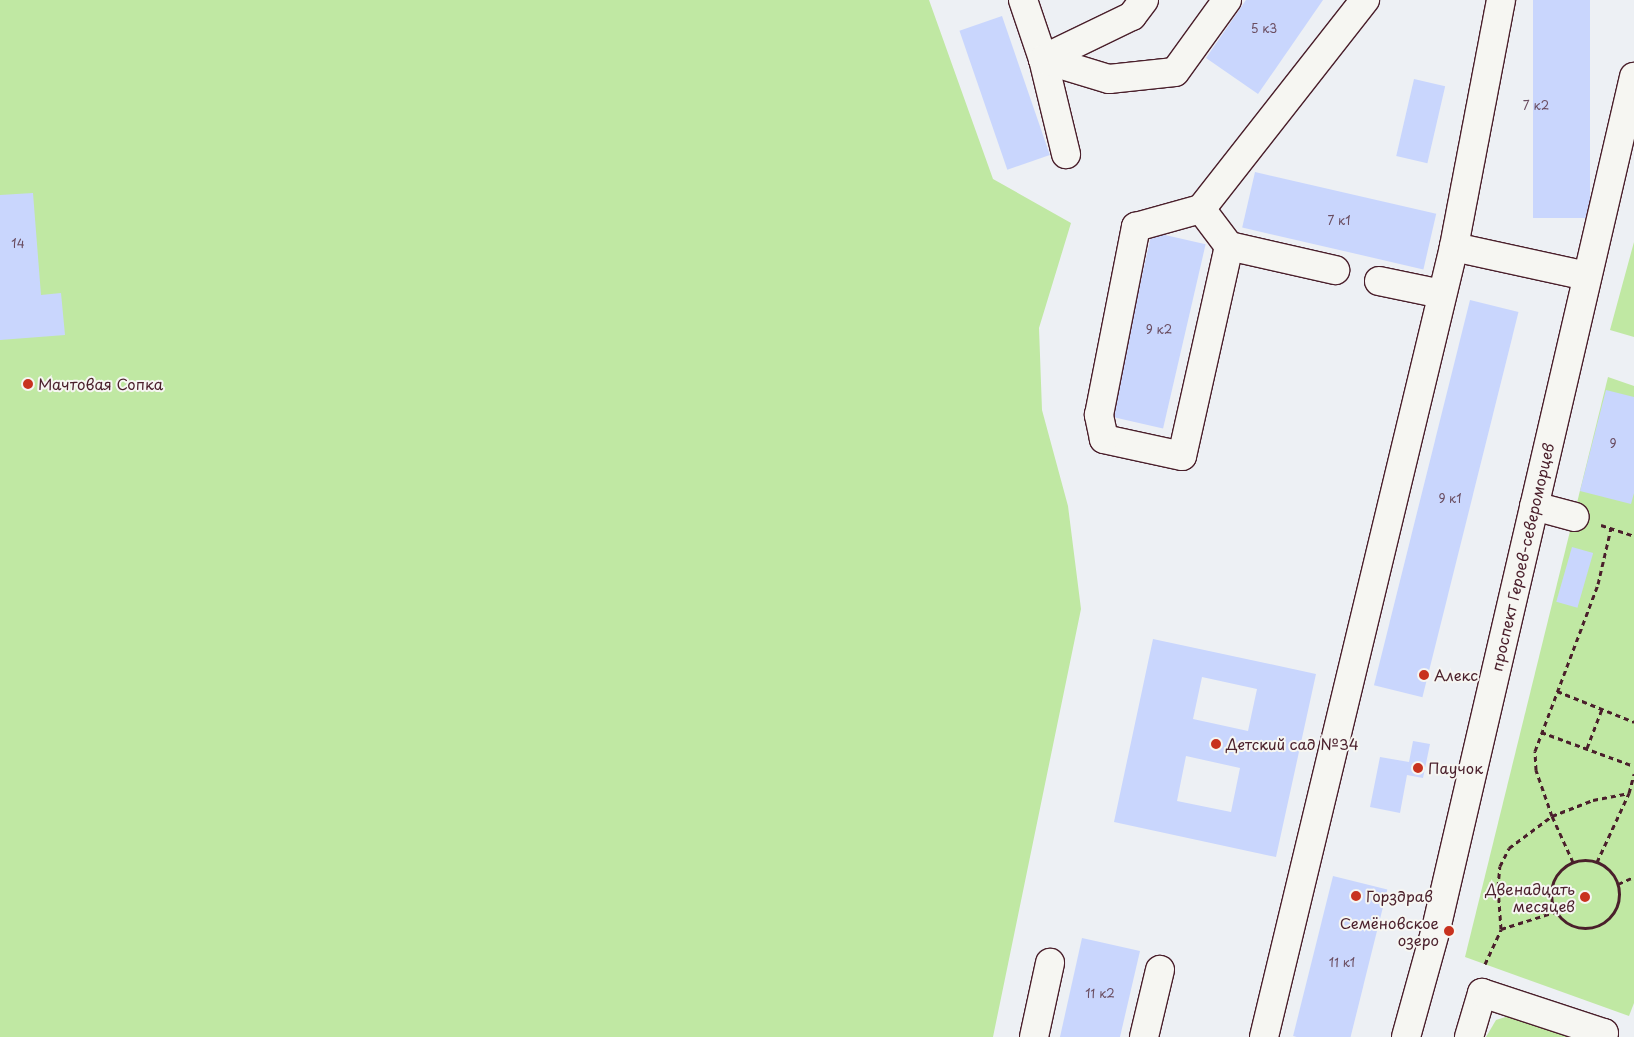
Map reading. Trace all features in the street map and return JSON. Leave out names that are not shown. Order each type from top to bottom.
[{"type":"street","points":[[1023,0],[1043,59],[1066,154]]},
{"type":"street","points":[[1043,59],[1132,16],[1144,0]]},
{"type":"street","points":[[1043,59],[1109,79],[1175,72],[1227,0]]},
{"type":"street","points":[[1229,246],[1182,456],[1104,439],[1099,414],[1136,227],[1201,209],[1365,0]]},
{"type":"street","points":[[1264,1037],[1454,247],[1501,0]]},
{"type":"street","name":"проспект Героев-североморцев","points":[[1406,1037],[1436,928],[1634,77]]},
{"type":"street","points":[[1201,209],[1229,246],[1336,270]]},
{"type":"street","points":[[1454,247],[1587,276]]},
{"type":"street","points":[[1379,281],[1442,294]]},
{"type":"street","points":[[1534,506],[1574,518]]},
{"type":"street","points":[[1034,1037],[1050,963]]},
{"type":"street","points":[[1144,1037],[1160,970]]},
{"type":"street","points":[[1469,1037],[1482,992],[1604,1033],[1602,1037]]},
{"type":"path","points":[[1574,518],[1634,536]]},
{"type":"path","points":[[1573,862],[1552,816],[1536,770],[1535,751],[1598,584],[1611,528]]},
{"type":"path","points":[[1557,692],[1634,722]]},
{"type":"path","points":[[1587,748],[1602,709]]},
{"type":"path","points":[[1541,732],[1634,766]]},
{"type":"path","points":[[1597,862],[1629,793],[1634,774]]},
{"type":"path","points":[[1485,964],[1501,929],[1498,887],[1500,866],[1509,848],[1552,816],[1593,800],[1629,793]]},
{"type":"path","points":[[1573,862],[1597,862],[1607,868],[1618,884],[1620,900],[1616,912],[1597,927],[1573,927],[1555,912],[1551,901],[1555,877],[1573,862]]},
{"type":"path","points":[[1618,884],[1634,877]]},
{"type":"path","points":[[1501,929],[1555,912]]},
{"type":"green space","points":[[0,0],[929,0],[993,179],[1071,223],[1039,328],[1042,410],[1068,506],[1081,609],[993,1037],[0,1037]]},
{"type":"green space","points":[[1634,242],[1634,337],[1610,330]]},
{"type":"green space","points":[[1608,377],[1634,386],[1634,1003],[1629,1016],[1465,957]]},
{"type":"green space","points":[[1512,1015],[1577,1037],[1486,1037],[1496,1020]]},
{"type":"building","points":[[1246,0],[1323,0],[1258,94],[1206,58]]},
{"type":"building","points":[[1533,0],[1590,0],[1590,218],[1533,218]]},
{"type":"building","points":[[1002,16],[1050,155],[1007,170],[959,31]]},
{"type":"building","points":[[1414,79],[1445,86],[1427,163],[1396,156]]},
{"type":"building","points":[[1255,172],[1436,214],[1423,269],[1242,228]]},
{"type":"building","points":[[33,193],[41,295],[61,293],[65,335],[0,340],[0,195]]},
{"type":"building","points":[[1152,232],[1206,244],[1163,429],[1109,416]]},
{"type":"building","points":[[1470,300],[1519,312],[1422,697],[1374,685]]},
{"type":"building","points":[[1606,390],[1634,397],[1634,493],[1631,504],[1580,491]]},
{"type":"building","points":[[1572,547],[1593,553],[1577,608],[1556,602]]},
{"type":"building","name":"Детский сад №34","points":[[1153,639],[1316,674],[1276,857],[1114,822]],"holes":[[[1202,677],[1257,689],[1248,731],[1193,719]],[[1186,756],[1240,768],[1231,812],[1177,801]]]},
{"type":"building","points":[[1413,741],[1430,744],[1423,778],[1407,775],[1400,813],[1370,807],[1380,757],[1409,762]]},
{"type":"building","points":[[1333,876],[1387,890],[1351,1037],[1293,1036]]},
{"type":"building","points":[[1082,938],[1140,951],[1120,1037],[1060,1037]]},
{"type":"place","name":"Мачтовая Сопка","points":[[28,384]]},
{"type":"place","name":"Алекс","points":[[1424,675]]},
{"type":"place","name":"Детский сад №34","points":[[1216,744]]},
{"type":"place","name":"Паучок","points":[[1418,768]]},
{"type":"place","name":"Горздрав","points":[[1356,896]]},
{"type":"place","name":"Двенадцать месяцев","points":[[1585,897]]},
{"type":"place","name":"Семёновское озеро","points":[[1449,931]]}]
